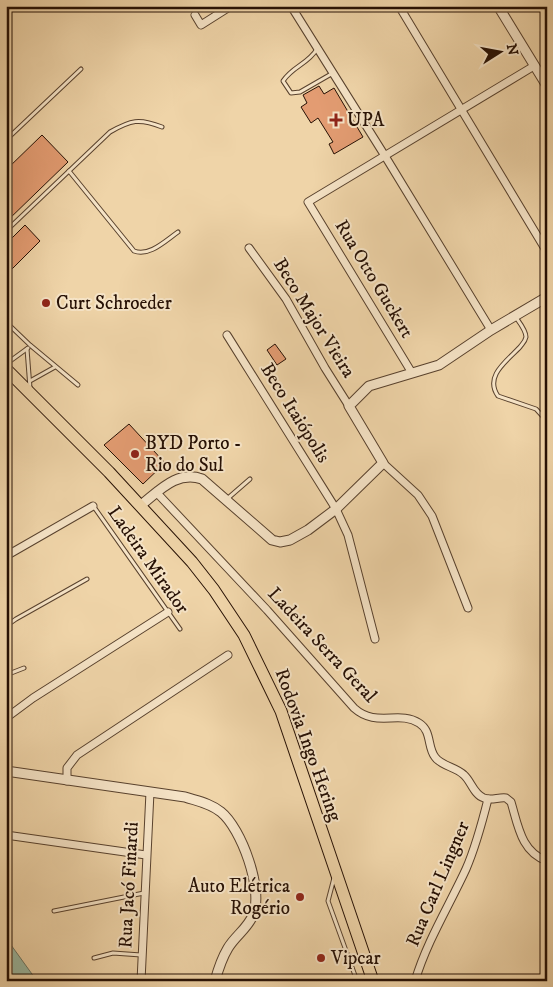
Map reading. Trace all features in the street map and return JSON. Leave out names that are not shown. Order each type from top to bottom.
[{"type":"highway","name":"Rodovia Ingo Hering","points":[[6,369],[140,505],[203,574],[252,649],[281,711],[373,981]]},
{"type":"street","points":[[195,15],[201,25],[231,6]]},
{"type":"street","points":[[291,6],[386,156],[491,330]]},
{"type":"street","points":[[399,6],[547,252]]},
{"type":"street","points":[[498,6],[547,86]]},
{"type":"street","points":[[386,156],[534,66]]},
{"type":"street","name":"Rua Otto Guckert","points":[[386,156],[308,202],[412,373]]},
{"type":"street","name":"Beco Major Vieira","points":[[249,248],[286,298],[349,406]]},
{"type":"street","points":[[468,608],[432,516],[418,495],[383,463],[349,406],[369,386],[439,364],[547,297]]},
{"type":"street","name":"Beco Itaiópolis","points":[[226,335],[336,509],[348,535],[375,639]]},
{"type":"street","points":[[140,505],[176,479],[186,476],[202,479],[272,540],[280,542],[299,536],[336,509],[383,463]]},
{"type":"street","name":"Ladeira Serra Geral","points":[[157,493],[267,610],[354,708],[367,718],[412,719],[420,723],[427,733],[434,756],[438,761],[464,774],[478,794],[488,799]]},
{"type":"street","points":[[6,556],[93,506]]},
{"type":"street","points":[[6,718],[33,698],[168,612]]},
{"type":"street","points":[[66,781],[67,768],[77,756],[228,655]]},
{"type":"street","points":[[6,771],[200,801],[220,811],[232,824],[246,856],[256,897],[254,914],[228,948],[221,961],[215,981]]},
{"type":"street","name":"Rua Jacó Finardi","points":[[141,981],[150,792]]},
{"type":"street","points":[[488,799],[506,798],[511,802],[524,842],[529,850],[547,860]]},
{"type":"street","name":"Rua Carl Lingner","points":[[415,981],[435,931],[466,869],[488,799]]},
{"type":"street","points":[[6,835],[146,855]]},
{"type":"lane","points":[[318,48],[311,58],[288,74],[283,80],[287,88],[291,93],[300,92],[333,73]]},
{"type":"lane","points":[[6,140],[81,69]]},
{"type":"lane","points":[[6,231],[110,132],[127,122],[147,121],[162,127]]},
{"type":"lane","points":[[69,171],[134,251],[140,254],[147,252],[178,232]]},
{"type":"lane","points":[[515,316],[525,332],[526,338],[495,374],[494,390],[498,396],[536,410],[547,421]]},
{"type":"lane","points":[[6,322],[55,367],[78,385]]},
{"type":"lane","points":[[6,364],[27,350],[30,345]]},
{"type":"lane","points":[[27,350],[31,394]]},
{"type":"lane","points":[[30,381],[55,367]]},
{"type":"lane","points":[[225,501],[250,479]]},
{"type":"lane","name":"Ladeira Mirador","points":[[93,506],[180,628]]},
{"type":"lane","points":[[6,626],[87,579]]},
{"type":"lane","points":[[6,675],[24,668]]},
{"type":"lane","points":[[336,873],[328,901],[357,981]]},
{"type":"lane","points":[[54,911],[144,893]]},
{"type":"lane","points":[[94,958],[113,953],[141,955]]},
{"type":"shaded area","points":[[6,938],[37,981],[6,981]]},
{"type":"building","name":"UPA","points":[[319,86],[324,94],[334,88],[363,137],[334,154],[329,144],[333,142],[318,118],[311,123],[301,107],[307,103],[303,95]]},
{"type":"building","points":[[42,135],[68,162],[6,222],[6,170]]},
{"type":"building","points":[[25,225],[40,241],[6,275],[6,244]]},
{"type":"building","points":[[275,344],[286,359],[277,365],[267,350]]},
{"type":"building","name":"BYD Porto - Rio do Sul","points":[[129,424],[165,463],[143,484],[104,445]]},
{"type":"place","name":"UPA","points":[[336,120]]},
{"type":"place","name":"Curt Schroeder","points":[[46,303]]},
{"type":"place","name":"BYD Porto - Rio do Sul","points":[[135,454]]},
{"type":"place","name":"Auto Elétrica Rogério","points":[[300,897]]},
{"type":"place","name":"Vipcar","points":[[321,958]]}]
